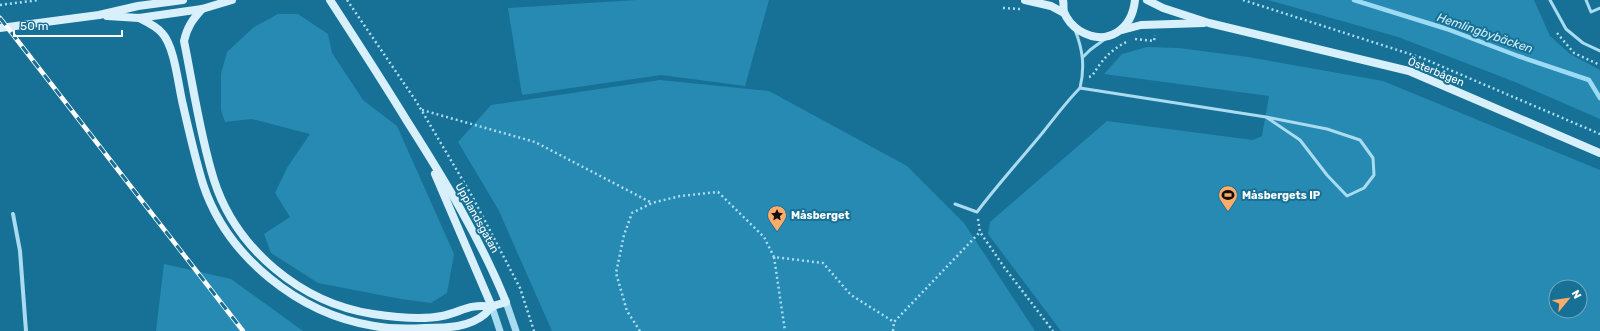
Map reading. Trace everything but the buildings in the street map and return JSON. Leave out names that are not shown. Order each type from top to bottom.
[{"type":"main road","points":[[0,28],[99,16],[138,6],[183,0]]},
{"type":"main road","points":[[99,16],[139,18],[202,9],[232,0]]},
{"type":"main road","name":"Upplandsgatan","points":[[330,0],[424,147],[470,225],[506,302]]},
{"type":"main road","points":[[1025,0],[1050,6],[1064,12]]},
{"type":"main road","points":[[1063,0],[1064,12],[1074,27],[1088,36],[1100,37],[1111,35],[1121,30],[1129,22],[1134,11],[1135,0]]},
{"type":"main road","name":"Österbågen","points":[[1147,0],[1163,8],[1209,23],[1409,71],[1600,153]]},
{"type":"main road","points":[[202,9],[192,20],[186,30],[184,40],[198,111],[214,181],[225,206],[238,228],[253,248],[291,281],[330,302],[353,310],[372,314],[428,318],[449,314],[473,306],[492,307]]},
{"type":"main road","points":[[139,18],[152,24],[162,32],[170,45],[183,106],[203,184],[214,209],[228,234],[245,255],[264,274],[285,290],[326,312],[373,326],[419,329],[457,326],[467,324],[479,318],[492,307],[506,302]]},
{"type":"main road","name":"Österbågen","points":[[1121,30],[1141,25],[1209,23]]},
{"type":"main road","name":"Upplandsgatan","points":[[424,147],[492,307]]},
{"type":"street","points":[[13,214],[20,251],[26,331]]},
{"type":"street","points":[[506,302],[516,331]]},
{"type":"street","points":[[492,307],[500,331]]},
{"type":"lane","points":[[1550,0],[1566,29],[1583,43],[1600,51]]},
{"type":"lane","points":[[1586,0],[1591,12],[1600,8]]},
{"type":"lane","points":[[955,204],[977,212],[997,185],[1045,130],[1066,102],[1080,88],[1083,57],[1081,45],[1074,27]]},
{"type":"lane","points":[[1083,57],[1096,44],[1111,35]]},
{"type":"lane","points":[[1080,88],[1266,117],[1327,129],[1360,140],[1373,158],[1374,175],[1364,188],[1348,196],[1327,175],[1300,140],[1266,117]]},
{"type":"path","points":[[0,5],[39,0]]},
{"type":"path","points":[[346,0],[421,110],[472,196],[520,288],[534,331]]},
{"type":"path","points":[[1244,0],[1422,58],[1600,134]]},
{"type":"path","points":[[1003,8],[1022,9]]},
{"type":"path","points":[[1082,77],[1092,76],[1109,52],[1131,39],[1154,41],[1158,25]]},
{"type":"path","points":[[421,110],[535,142],[652,203]]},
{"type":"path","points":[[640,331],[627,311],[616,273],[624,235],[632,213],[652,203],[680,196],[718,192],[764,236],[774,257],[785,331]]},
{"type":"path","points":[[977,212],[980,232],[1004,267],[1053,331]]},
{"type":"path","points":[[893,331],[894,322],[980,232]]},
{"type":"path","points":[[774,257],[823,262],[851,295],[894,322]]},
{"type":"shaded area","points":[[636,0],[769,0],[745,86],[661,75],[522,95],[508,8]]},
{"type":"shaded area","points":[[1268,0],[1534,0],[1550,36],[1570,54],[1600,70],[1600,119],[1515,82],[1398,37]]},
{"type":"shaded area","points":[[278,14],[298,14],[328,34],[332,53],[363,100],[397,126],[454,254],[447,293],[431,303],[401,299],[318,283],[271,253],[264,234],[290,217],[275,193],[287,168],[310,134],[252,119],[225,122],[221,110],[221,74],[227,52],[254,27]]},
{"type":"shaded area","name":"Måsbergets IP","points":[[1147,47],[1179,48],[1248,57],[1383,81],[1600,170],[1600,331],[1061,331],[988,234],[990,222],[1107,121],[1253,140],[1262,136],[1269,96],[1104,74],[1122,54]]},
{"type":"shaded area","points":[[660,80],[769,91],[907,166],[964,223],[1035,331],[552,331],[498,209],[458,142],[491,105]]},
{"type":"shaded area","points":[[164,264],[231,279],[303,331],[156,331]]},
{"type":"waterway","name":"Hemlingbybäcken","points":[[1354,0],[1447,29],[1518,56],[1589,80],[1600,98]]},
{"type":"railway","points":[[0,18],[243,331]]},
{"type":"place","name":"Måsbergets IP","points":[[1228,212]]},
{"type":"place","name":"Måsberget","points":[[777,232]]}]
